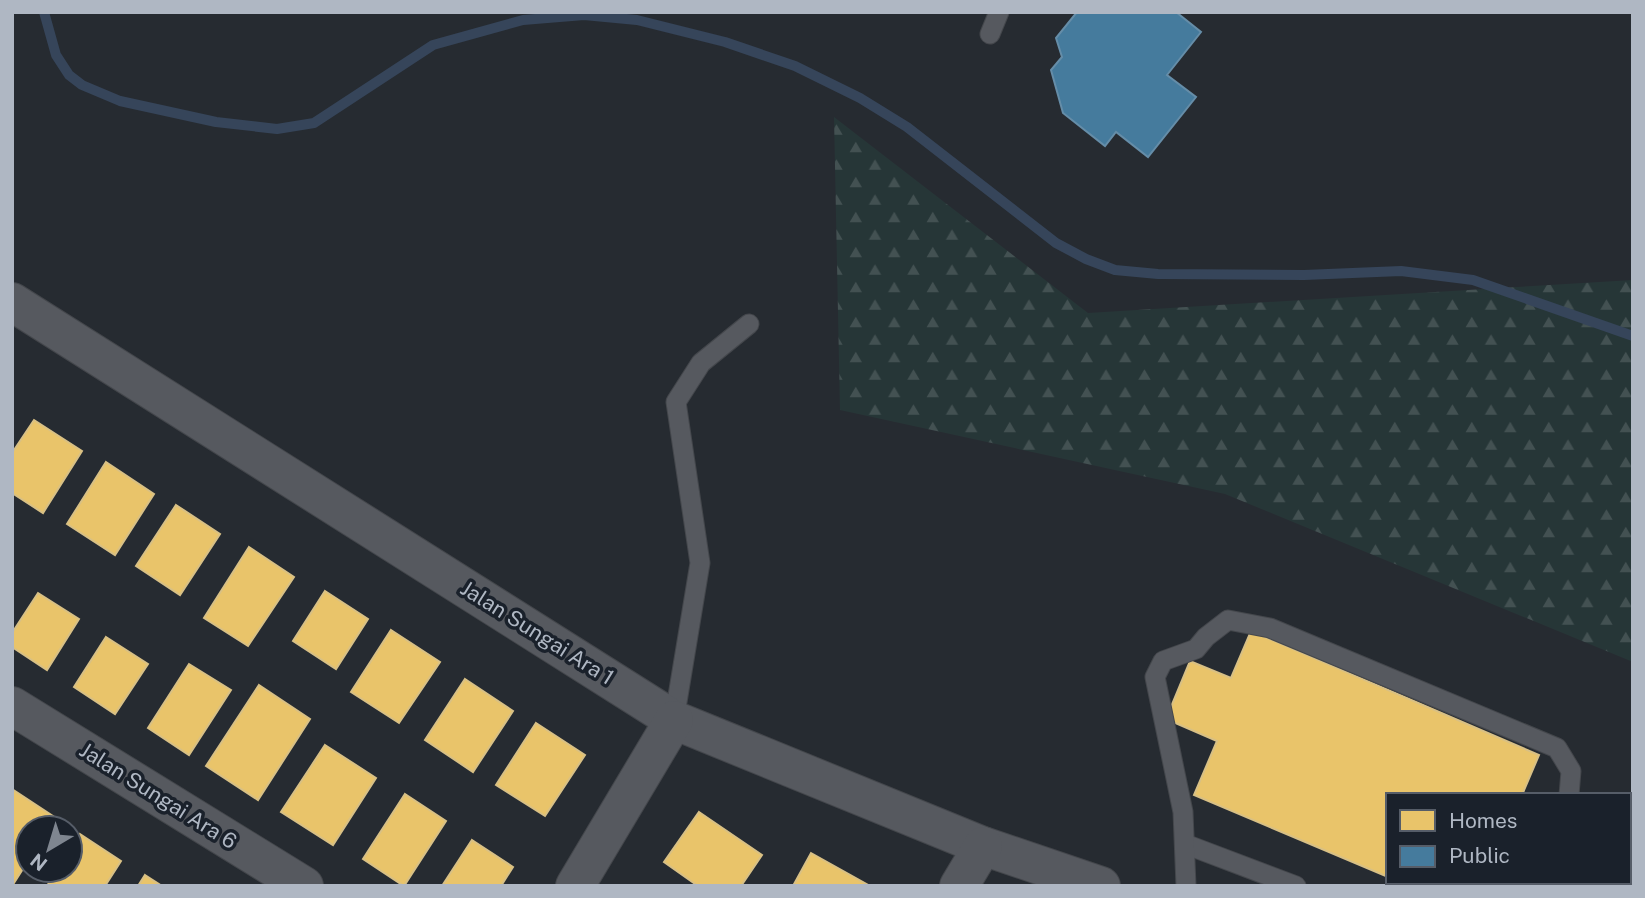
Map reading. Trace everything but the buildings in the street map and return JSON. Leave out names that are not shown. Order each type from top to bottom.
[{"type":"street","name":"Jalan Sungai Ara 1","points":[[12,302],[674,720],[983,846],[1101,886]]},
{"type":"street","name":"Jalan Sungai Ara 6","points":[[12,706],[304,886]]},
{"type":"street","points":[[575,886],[674,720]]},
{"type":"street","points":[[959,886],[983,846]]},
{"type":"lane","points":[[990,34],[999,12]]},
{"type":"lane","points":[[674,720],[700,563],[676,402],[701,363],[749,324]]},
{"type":"lane","points":[[1186,886],[1183,812],[1155,677],[1163,661],[1196,649],[1206,637],[1228,620],[1270,628],[1557,748],[1571,771],[1569,793]]},
{"type":"lane","points":[[1185,844],[1296,886]]},
{"type":"green space","points":[[834,117],[1088,313],[1633,280],[1633,662],[1225,494],[840,410]]},
{"type":"waterway","points":[[44,12],[56,55],[69,75],[82,85],[120,101],[216,122],[277,129],[314,123],[433,45],[523,20],[584,15],[637,20],[725,42],[795,66],[860,98],[907,127],[1056,243],[1115,270],[1158,274],[1304,275],[1401,271],[1473,280],[1633,336]]}]
